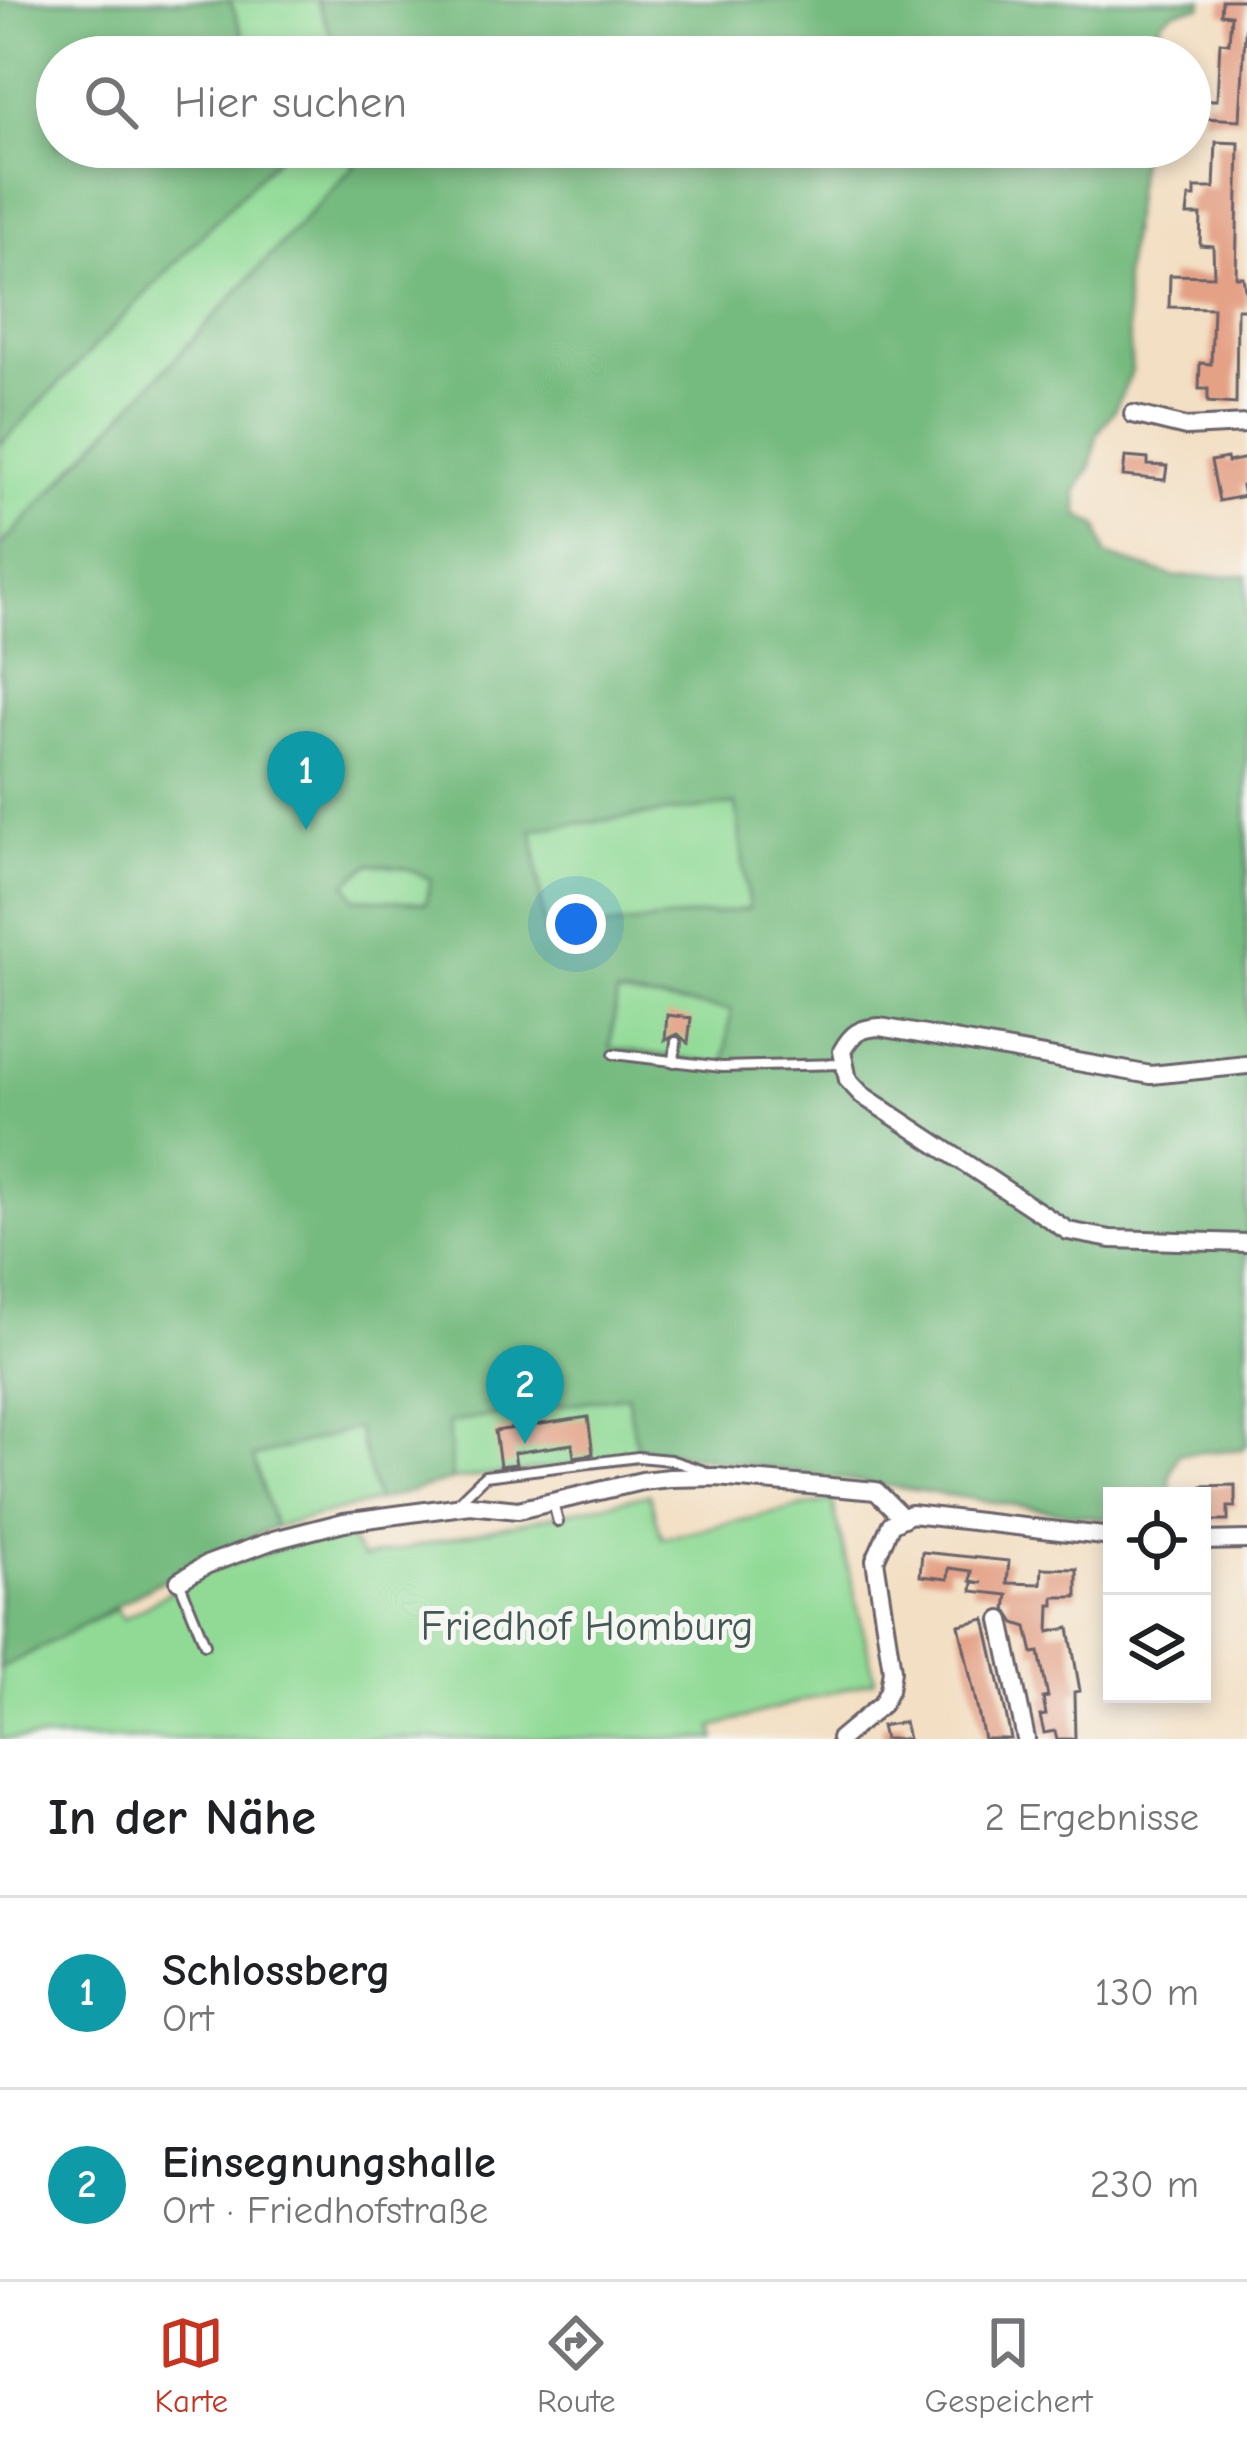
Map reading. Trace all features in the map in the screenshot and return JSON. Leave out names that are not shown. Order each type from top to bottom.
[{"type":"street","points":[[1133,414],[1186,427],[1247,424]]},
{"type":"street","points":[[1247,1065],[1151,1075],[880,1027],[862,1028],[842,1051],[848,1079],[862,1095],[1068,1231],[1111,1239],[1247,1243]]},
{"type":"street","points":[[179,1581],[206,1565],[274,1540],[344,1522],[470,1504],[502,1511],[555,1512],[642,1481],[716,1477],[877,1491],[903,1518]]},
{"type":"street","points":[[840,1739],[882,1704],[889,1690],[892,1670],[875,1560],[891,1524],[911,1514],[1103,1537]]},
{"type":"street","points":[[1211,1541],[1247,1540]]},
{"type":"street","points":[[1001,1620],[1026,1739]]},
{"type":"lane","points":[[674,1062],[676,1042]]},
{"type":"lane","points":[[614,1054],[722,1067],[842,1064]]},
{"type":"lane","points":[[454,1506],[485,1476],[638,1457],[685,1464],[716,1477]]},
{"type":"lane","points":[[179,1581],[206,1644]]},
{"type":"green space","points":[[0,0],[230,0],[243,36],[36,36],[36,168],[267,168],[0,445]]},
{"type":"green space","points":[[230,0],[317,0],[332,36],[243,36]]},
{"type":"green space","points":[[317,0],[1203,0],[1202,6],[1175,11],[1161,20],[1158,36],[332,36]]},
{"type":"green space","points":[[264,168],[352,168],[0,547],[0,445]]},
{"type":"green space","points":[[352,168],[1138,168],[1124,279],[1132,371],[1097,434],[1091,466],[1076,491],[1079,515],[1098,526],[1106,555],[1176,577],[1247,575],[1247,1444],[1243,1449],[1178,1454],[1171,1487],[1103,1487],[1103,1519],[637,1448],[627,1395],[448,1423],[452,1480],[377,1501],[357,1428],[253,1457],[275,1527],[205,1558],[0,1668],[0,547]],"holes":[[[736,804],[749,909],[545,934],[533,829]],[[370,864],[405,868],[431,879],[426,903],[355,898],[346,883]],[[617,995],[731,1010],[724,1064],[610,1048]]]},
{"type":"green space","points":[[737,804],[750,910],[544,934],[532,829]]},
{"type":"green space","points":[[370,864],[405,868],[431,879],[426,903],[355,898],[346,882]]},
{"type":"green space","points":[[617,995],[732,1010],[725,1064],[610,1048]]},
{"type":"green space","points":[[628,1395],[638,1457],[452,1480],[447,1423]]},
{"type":"green space","points":[[358,1427],[377,1501],[275,1527],[252,1457]]},
{"type":"green space","name":"Friedhof Homburg","points":[[649,1494],[662,1538],[832,1500],[875,1680],[713,1727],[716,1739],[0,1739],[0,1668],[116,1609],[123,1619],[205,1572],[342,1529],[363,1558]]},
{"type":"building","points":[[1222,0],[1247,0],[1240,120],[1211,118],[1211,100],[1217,100],[1220,42],[1229,43],[1231,15],[1221,14]]},
{"type":"building","points":[[1216,142],[1239,143],[1236,277],[1243,277],[1246,309],[1237,309],[1236,404],[1208,402],[1208,389],[1199,389],[1200,363],[1211,364],[1213,308],[1169,307],[1170,275],[1214,276],[1213,246],[1200,245],[1201,215],[1187,215],[1195,188],[1214,188]]},
{"type":"building","points":[[1125,457],[1167,466],[1165,480],[1123,476]]},
{"type":"building","points":[[1227,458],[1228,462],[1247,458],[1247,485],[1242,486],[1244,496],[1219,501],[1211,461]]},
{"type":"building","points":[[667,1015],[691,1018],[688,1043],[678,1034],[665,1040]]},
{"type":"building","points":[[588,1417],[593,1454],[574,1457],[572,1444],[514,1453],[516,1464],[500,1466],[495,1431]]},
{"type":"building","points":[[1235,1485],[1235,1507],[1228,1507],[1228,1521],[1211,1521],[1211,1487],[1202,1486]]},
{"type":"building","points":[[922,1552],[1009,1561],[1007,1583],[1041,1584],[1042,1568],[1077,1569],[1077,1597],[1054,1597],[1049,1632],[1069,1628],[1080,1691],[1074,1692],[1075,1739],[1057,1739],[1055,1731],[1044,1733],[1040,1716],[1046,1715],[1043,1698],[1048,1697],[1039,1652],[1033,1653],[1027,1627],[1015,1623],[1006,1609],[1008,1595],[972,1591],[973,1582],[983,1583],[971,1581],[972,1571],[949,1568],[948,1579],[920,1576]]},
{"type":"building","points":[[985,1619],[1011,1739],[984,1739],[959,1625]]},
{"type":"building","points":[[904,1722],[908,1739],[884,1739],[881,1726]]},
{"type":"place","name":"Schlossberg","points":[[306,830]]},
{"type":"place","name":"Einsegnungshalle","points":[[525,1444]]}]
